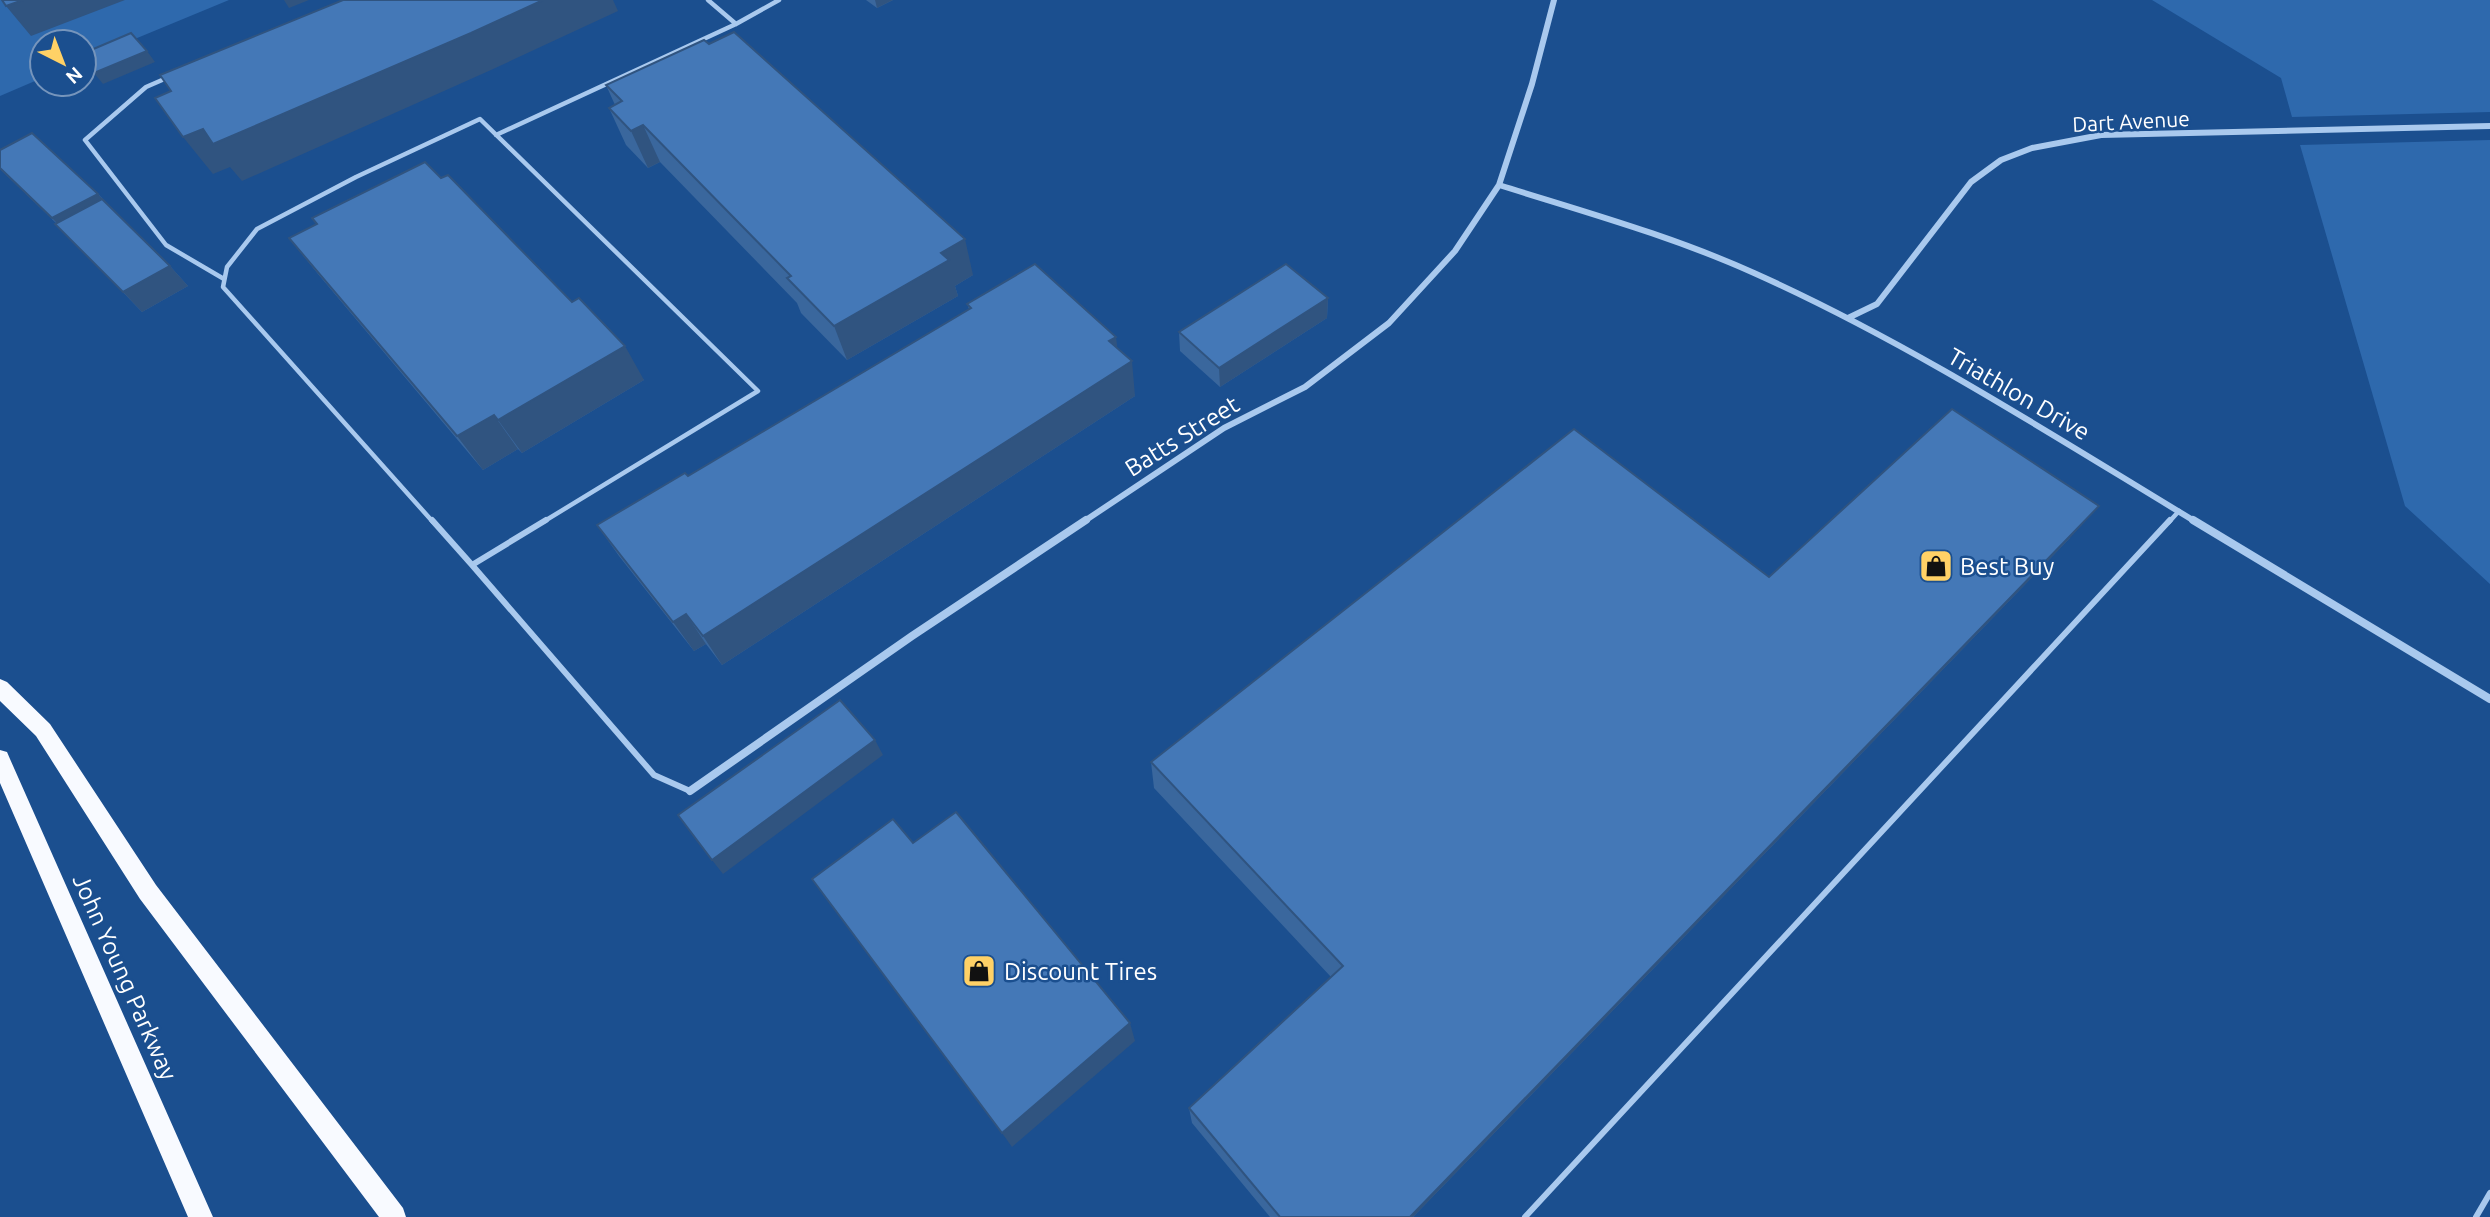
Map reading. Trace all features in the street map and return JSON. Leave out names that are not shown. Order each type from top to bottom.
[{"type":"highway","points":[[0,688],[43,730],[148,892],[394,1217]]},
{"type":"highway","name":"John Young Parkway","points":[[0,759],[201,1217]]},
{"type":"street","name":"Batts Street","points":[[690,791],[912,636],[1224,428],[1305,387],[1389,323],[1455,251],[1499,185],[1532,84],[1554,0]]},
{"type":"street","name":"Dart Avenue","points":[[1848,318],[1877,304],[1971,182],[1986,168],[2017,151],[2051,141],[2101,135],[2490,127]]},
{"type":"street","name":"Triathlon Drive","points":[[1499,185],[1655,234],[1752,272],[1848,318],[2040,428],[2490,699]]},
{"type":"lane","points":[[708,0],[736,24]]},
{"type":"lane","points":[[496,135],[736,24],[779,0]]},
{"type":"lane","points":[[171,76],[146,87],[85,140],[166,245],[224,279]]},
{"type":"lane","points":[[472,565],[758,391],[480,119],[356,177],[257,229],[227,267],[223,287],[472,565],[654,775],[690,791]]},
{"type":"lane","points":[[1525,1217],[2179,511]]},
{"type":"lane","points":[[2476,1217],[2490,1193]]},
{"type":"shaded area","points":[[0,0],[229,0],[98,54],[98,28],[28,28],[28,84],[0,96]]},
{"type":"shaded area","points":[[2152,0],[2490,0],[2490,112],[2292,117],[2281,78]]},
{"type":"shaded area","points":[[2490,140],[2490,584],[2405,506],[2300,145]]},
{"type":"building","points":[[2,0],[23,0],[6,6]]},
{"type":"building","points":[[343,0],[543,0],[213,144],[203,129],[183,137],[155,98],[171,91],[160,75]]},
{"type":"building","points":[[734,32],[965,239],[941,253],[949,260],[834,326],[787,278],[791,276],[643,125],[631,131],[609,108],[622,101],[606,85],[704,40],[709,44]]},
{"type":"building","points":[[131,33],[147,51],[98,71],[98,47]]},
{"type":"building","points":[[32,133],[98,194],[52,218],[0,168],[0,150]]},
{"type":"building","points":[[425,162],[441,178],[448,175],[572,302],[579,298],[625,346],[498,420],[494,415],[457,436],[289,238],[317,224],[312,218]]},
{"type":"building","points":[[102,199],[170,266],[123,292],[55,224]]},
{"type":"building","points":[[1035,264],[1116,337],[1109,341],[1132,361],[703,636],[686,614],[673,622],[597,525],[685,473],[688,476],[971,308],[967,304]]},
{"type":"building","points":[[1286,264],[1328,298],[1219,368],[1179,332]]},
{"type":"building","points":[[1952,409],[2099,506],[1410,1217],[1280,1217],[1189,1108],[1343,966],[1151,762],[1574,429],[1769,577]]},
{"type":"building","points":[[840,700],[875,740],[712,860],[678,815]]},
{"type":"building","name":"Discount Tires","points":[[956,812],[1130,1023],[1002,1133],[812,879],[893,819],[913,843]]},
{"type":"place","name":"Best Buy","points":[[1936,566]]},
{"type":"place","name":"Discount Tires","points":[[979,971]]}]
